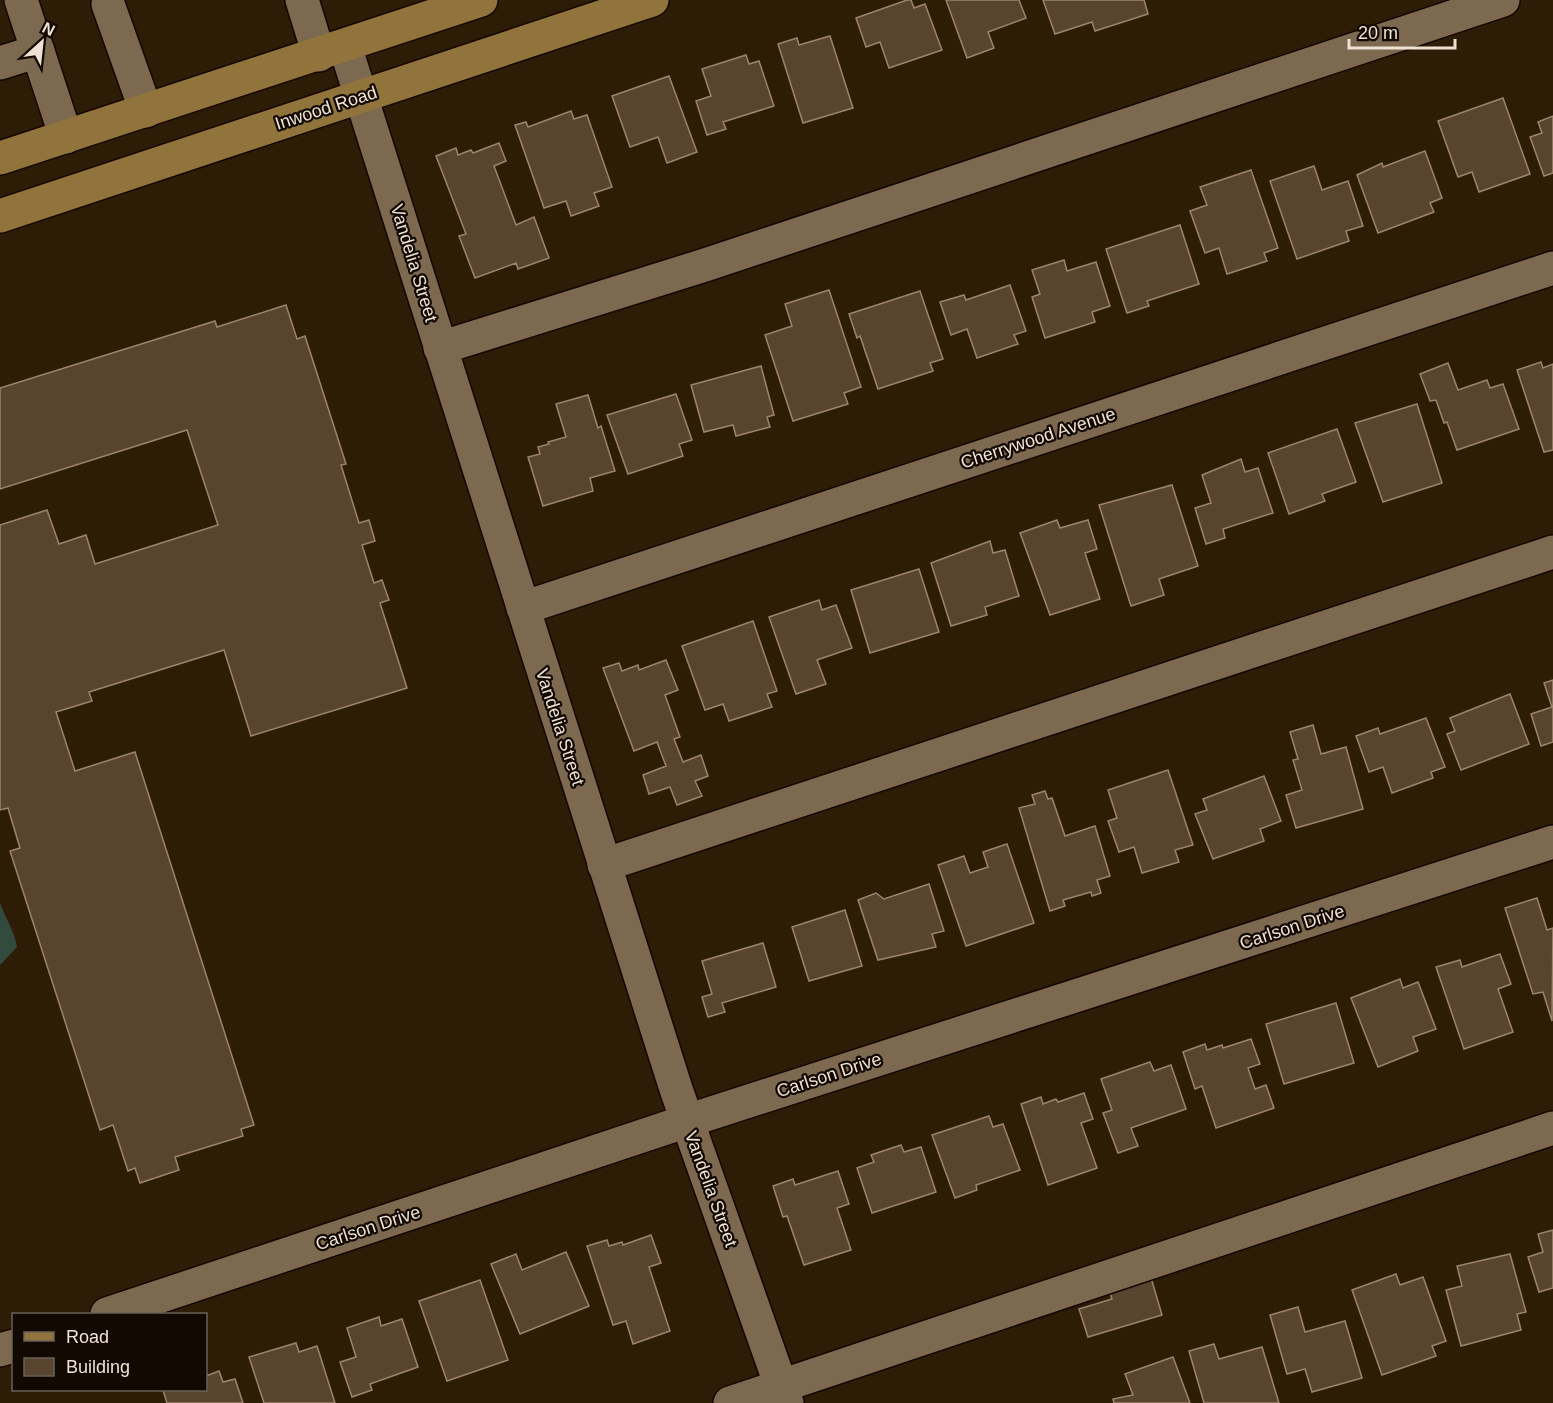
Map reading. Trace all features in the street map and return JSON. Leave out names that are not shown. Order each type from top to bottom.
[{"type":"main road","points":[[0,158],[482,0]]},
{"type":"main road","name":"Inwood Road","points":[[0,216],[637,2]]},
{"type":"street","points":[[21,0],[66,137]]},
{"type":"street","name":"Vandelia Street","points":[[302,0],[361,96],[687,1121],[784,1395]]},
{"type":"street","points":[[440,348],[705,265],[1503,0]]},
{"type":"street","points":[[111,1],[146,111]]},
{"type":"street","points":[[0,63],[38,51]]},
{"type":"street","name":"Cherrywood Avenue","points":[[523,608],[1553,268]]},
{"type":"street","points":[[604,865],[1553,552]]},
{"type":"street","name":"Carlson Drive","points":[[110,1313],[687,1121],[1553,842]]},
{"type":"street","points":[[730,1403],[784,1395],[1553,1128]]},
{"type":"green space","points":[[0,903],[17,947],[0,965]]},
{"type":"building","points":[[911,0],[914,8],[925,4],[942,50],[889,68],[880,42],[866,47],[856,18]]},
{"type":"building","points":[[946,0],[1019,0],[1026,18],[988,32],[994,48],[967,58]]},
{"type":"building","points":[[1043,0],[1144,0],[1148,14],[1095,31],[1092,22],[1055,34]]},
{"type":"building","points":[[830,36],[853,108],[803,123],[778,44],[797,38],[799,45]]},
{"type":"building","points":[[746,55],[749,64],[759,61],[774,106],[723,122],[726,129],[707,135],[696,101],[711,96],[702,69]]},
{"type":"building","points":[[669,76],[697,152],[667,163],[658,137],[630,147],[612,96]]},
{"type":"building","points":[[1503,98],[1530,174],[1479,192],[1472,172],[1458,177],[1438,121]]},
{"type":"building","points":[[571,111],[574,119],[587,115],[612,187],[594,193],[599,206],[571,216],[566,201],[544,208],[515,125],[526,122],[528,127]]},
{"type":"building","points":[[1553,116],[1553,173],[1544,176],[1530,137],[1542,133],[1538,122]]},
{"type":"building","points":[[499,143],[506,161],[494,166],[516,225],[534,217],[549,258],[518,269],[516,263],[475,278],[459,236],[466,234],[436,156],[456,148],[458,155],[471,150],[473,153]]},
{"type":"building","points":[[1425,151],[1442,198],[1430,203],[1434,212],[1378,233],[1357,175],[1382,163],[1383,167]]},
{"type":"building","points":[[1314,166],[1322,190],[1348,181],[1363,226],[1346,231],[1349,241],[1297,259],[1270,181]]},
{"type":"building","points":[[1251,170],[1278,248],[1264,253],[1267,261],[1227,274],[1219,248],[1205,253],[1190,211],[1207,205],[1200,187]]},
{"type":"building","points":[[1180,225],[1199,284],[1147,301],[1149,306],[1127,313],[1106,249]]},
{"type":"building","points":[[1064,260],[1067,271],[1096,262],[1110,306],[1092,312],[1095,322],[1045,338],[1032,297],[1040,294],[1032,270]]},
{"type":"building","points":[[1010,285],[1026,331],[1014,335],[1018,344],[977,358],[967,329],[951,335],[940,302],[964,295],[966,300]]},
{"type":"building","points":[[829,290],[861,387],[844,393],[848,404],[793,421],[765,335],[792,326],[785,304]]},
{"type":"building","points":[[920,291],[943,359],[930,363],[933,371],[878,389],[860,336],[857,338],[849,314]]},
{"type":"building","points":[[286,305],[297,339],[305,336],[346,464],[341,465],[359,523],[369,520],[375,541],[362,545],[374,583],[382,580],[389,600],[380,603],[407,688],[251,736],[224,650],[89,692],[92,701],[56,712],[75,771],[135,752],[254,1125],[241,1129],[243,1136],[175,1157],[179,1170],[140,1183],[135,1168],[128,1171],[113,1125],[100,1130],[10,851],[20,848],[8,808],[0,810],[0,525],[47,510],[59,544],[86,535],[95,564],[218,525],[187,430],[0,489],[0,388],[215,321],[217,327]]},
{"type":"building","points":[[1541,362],[1543,368],[1553,364],[1553,450],[1544,452],[1517,370]]},
{"type":"building","points":[[1448,363],[1458,390],[1487,380],[1490,388],[1503,384],[1519,429],[1457,450],[1447,422],[1444,423],[1436,400],[1430,401],[1420,374]]},
{"type":"building","points":[[761,366],[774,415],[767,417],[770,427],[736,436],[733,425],[704,432],[691,385]]},
{"type":"building","points":[[676,394],[692,440],[679,444],[683,456],[628,474],[607,415]]},
{"type":"building","points":[[588,395],[598,428],[601,426],[615,471],[590,478],[593,491],[543,506],[528,457],[540,454],[538,447],[566,437],[556,404]]},
{"type":"building","points":[[1417,404],[1442,483],[1383,502],[1355,423]]},
{"type":"building","points":[[1337,429],[1356,482],[1322,494],[1325,501],[1289,514],[1268,453]]},
{"type":"building","points":[[1241,459],[1245,472],[1258,468],[1273,513],[1223,529],[1225,538],[1206,544],[1195,508],[1211,503],[1202,475]]},
{"type":"building","points":[[1172,485],[1198,566],[1159,579],[1164,595],[1131,606],[1099,505]]},
{"type":"building","points":[[1057,520],[1060,528],[1088,520],[1097,549],[1085,553],[1100,599],[1050,615],[1020,533]]},
{"type":"building","points":[[990,541],[993,553],[1005,550],[1019,596],[985,607],[987,615],[951,626],[931,563]]},
{"type":"building","points":[[919,569],[939,632],[870,653],[851,590]]},
{"type":"building","points":[[819,600],[822,610],[836,605],[852,648],[817,660],[826,684],[796,694],[769,617]]},
{"type":"building","points":[[753,621],[777,691],[767,694],[772,707],[729,721],[723,704],[705,710],[682,646]]},
{"type":"building","points":[[666,660],[678,690],[665,695],[680,737],[674,739],[683,762],[701,755],[708,776],[695,781],[702,796],[677,805],[670,787],[649,794],[643,775],[666,766],[657,742],[634,751],[603,668],[619,663],[622,671],[638,665],[639,670]]},
{"type":"building","points":[[1553,680],[1553,742],[1541,746],[1531,714],[1552,707],[1544,683]]},
{"type":"building","points":[[1510,694],[1529,744],[1461,770],[1447,734],[1455,731],[1450,718]]},
{"type":"building","points":[[1426,718],[1445,767],[1431,772],[1433,778],[1392,793],[1383,767],[1369,772],[1356,736],[1378,728],[1380,734]]},
{"type":"building","points":[[1313,725],[1321,754],[1346,747],[1363,809],[1296,828],[1286,795],[1302,790],[1293,760],[1298,759],[1290,732]]},
{"type":"building","points":[[1168,770],[1193,845],[1175,850],[1179,862],[1142,873],[1134,847],[1119,852],[1108,821],[1117,818],[1108,790]]},
{"type":"building","points":[[1264,776],[1281,821],[1260,829],[1264,841],[1213,859],[1195,814],[1207,810],[1203,799]]},
{"type":"building","points":[[1045,791],[1048,799],[1052,798],[1065,836],[1095,826],[1110,876],[1097,880],[1101,893],[1092,896],[1091,892],[1063,900],[1065,906],[1050,911],[1019,808],[1035,804],[1032,795]]},
{"type":"building","points":[[1007,844],[1034,923],[966,946],[938,865],[964,856],[970,873],[988,867],[983,852]]},
{"type":"building","points":[[929,884],[944,931],[932,934],[936,947],[878,960],[858,900],[876,893],[884,899]]},
{"type":"building","points":[[1537,898],[1547,930],[1553,928],[1552,1021],[1543,992],[1533,994],[1505,908]]},
{"type":"building","points":[[845,910],[862,966],[809,981],[792,927]]},
{"type":"building","points":[[763,943],[776,987],[722,1003],[725,1012],[708,1017],[702,997],[712,994],[702,961]]},
{"type":"building","points":[[1500,954],[1511,984],[1498,989],[1513,1032],[1464,1049],[1436,967],[1460,960],[1462,967]]},
{"type":"building","points":[[1400,979],[1403,988],[1418,982],[1436,1029],[1413,1037],[1418,1051],[1378,1067],[1351,998]]},
{"type":"building","points":[[1336,1003],[1354,1063],[1284,1084],[1266,1024]]},
{"type":"building","points":[[1251,1039],[1260,1064],[1248,1068],[1255,1089],[1266,1085],[1274,1108],[1216,1128],[1202,1086],[1195,1089],[1183,1052],[1205,1044],[1207,1050],[1222,1045],[1223,1048]]},
{"type":"building","points":[[1150,1062],[1154,1071],[1171,1065],[1186,1109],[1131,1128],[1138,1146],[1118,1153],[1103,1113],[1112,1110],[1101,1079]]},
{"type":"building","points":[[1084,1093],[1093,1119],[1081,1123],[1097,1168],[1048,1185],[1021,1104],[1041,1097],[1043,1104],[1056,1099],[1058,1102]]},
{"type":"building","points":[[989,1116],[993,1127],[1003,1124],[1020,1170],[976,1185],[977,1190],[955,1198],[932,1135]]},
{"type":"building","points":[[901,1145],[904,1152],[921,1147],[936,1192],[872,1213],[857,1168],[874,1162],[871,1155]]},
{"type":"building","points":[[838,1171],[849,1204],[837,1208],[851,1250],[804,1265],[787,1216],[783,1217],[773,1186],[793,1179],[795,1185]]},
{"type":"building","points":[[1553,1230],[1553,1288],[1539,1292],[1528,1257],[1543,1252],[1538,1234]]},
{"type":"building","points":[[651,1235],[661,1263],[649,1267],[670,1331],[633,1344],[626,1321],[613,1325],[587,1246],[607,1240],[609,1246],[622,1242],[623,1245]]},
{"type":"building","points":[[566,1252],[589,1306],[520,1334],[491,1264],[516,1254],[522,1270]]},
{"type":"building","points":[[1510,1254],[1526,1312],[1517,1314],[1521,1330],[1461,1346],[1446,1290],[1462,1286],[1457,1266]]},
{"type":"building","points":[[1149,1271],[1162,1315],[1088,1337],[1079,1309],[1112,1299],[1107,1283]]},
{"type":"building","points":[[1396,1274],[1400,1285],[1423,1277],[1446,1341],[1432,1346],[1436,1356],[1382,1375],[1352,1290]]},
{"type":"building","points":[[480,1280],[508,1360],[447,1381],[419,1301]]},
{"type":"building","points":[[1298,1307],[1305,1332],[1345,1321],[1362,1378],[1312,1392],[1305,1369],[1287,1374],[1270,1315]]},
{"type":"building","points":[[379,1317],[381,1326],[402,1319],[418,1367],[370,1384],[372,1390],[352,1397],[340,1362],[356,1357],[347,1328]]},
{"type":"building","points":[[296,1343],[299,1352],[317,1346],[335,1403],[264,1403],[249,1357]]},
{"type":"building","points":[[1214,1344],[1219,1359],[1262,1347],[1279,1403],[1204,1403],[1189,1351]]},
{"type":"building","points":[[1173,1357],[1190,1403],[1114,1403],[1113,1399],[1133,1395],[1125,1374]]},
{"type":"building","points":[[219,1371],[223,1382],[235,1379],[243,1403],[167,1403],[163,1391],[207,1391],[207,1376]]}]
